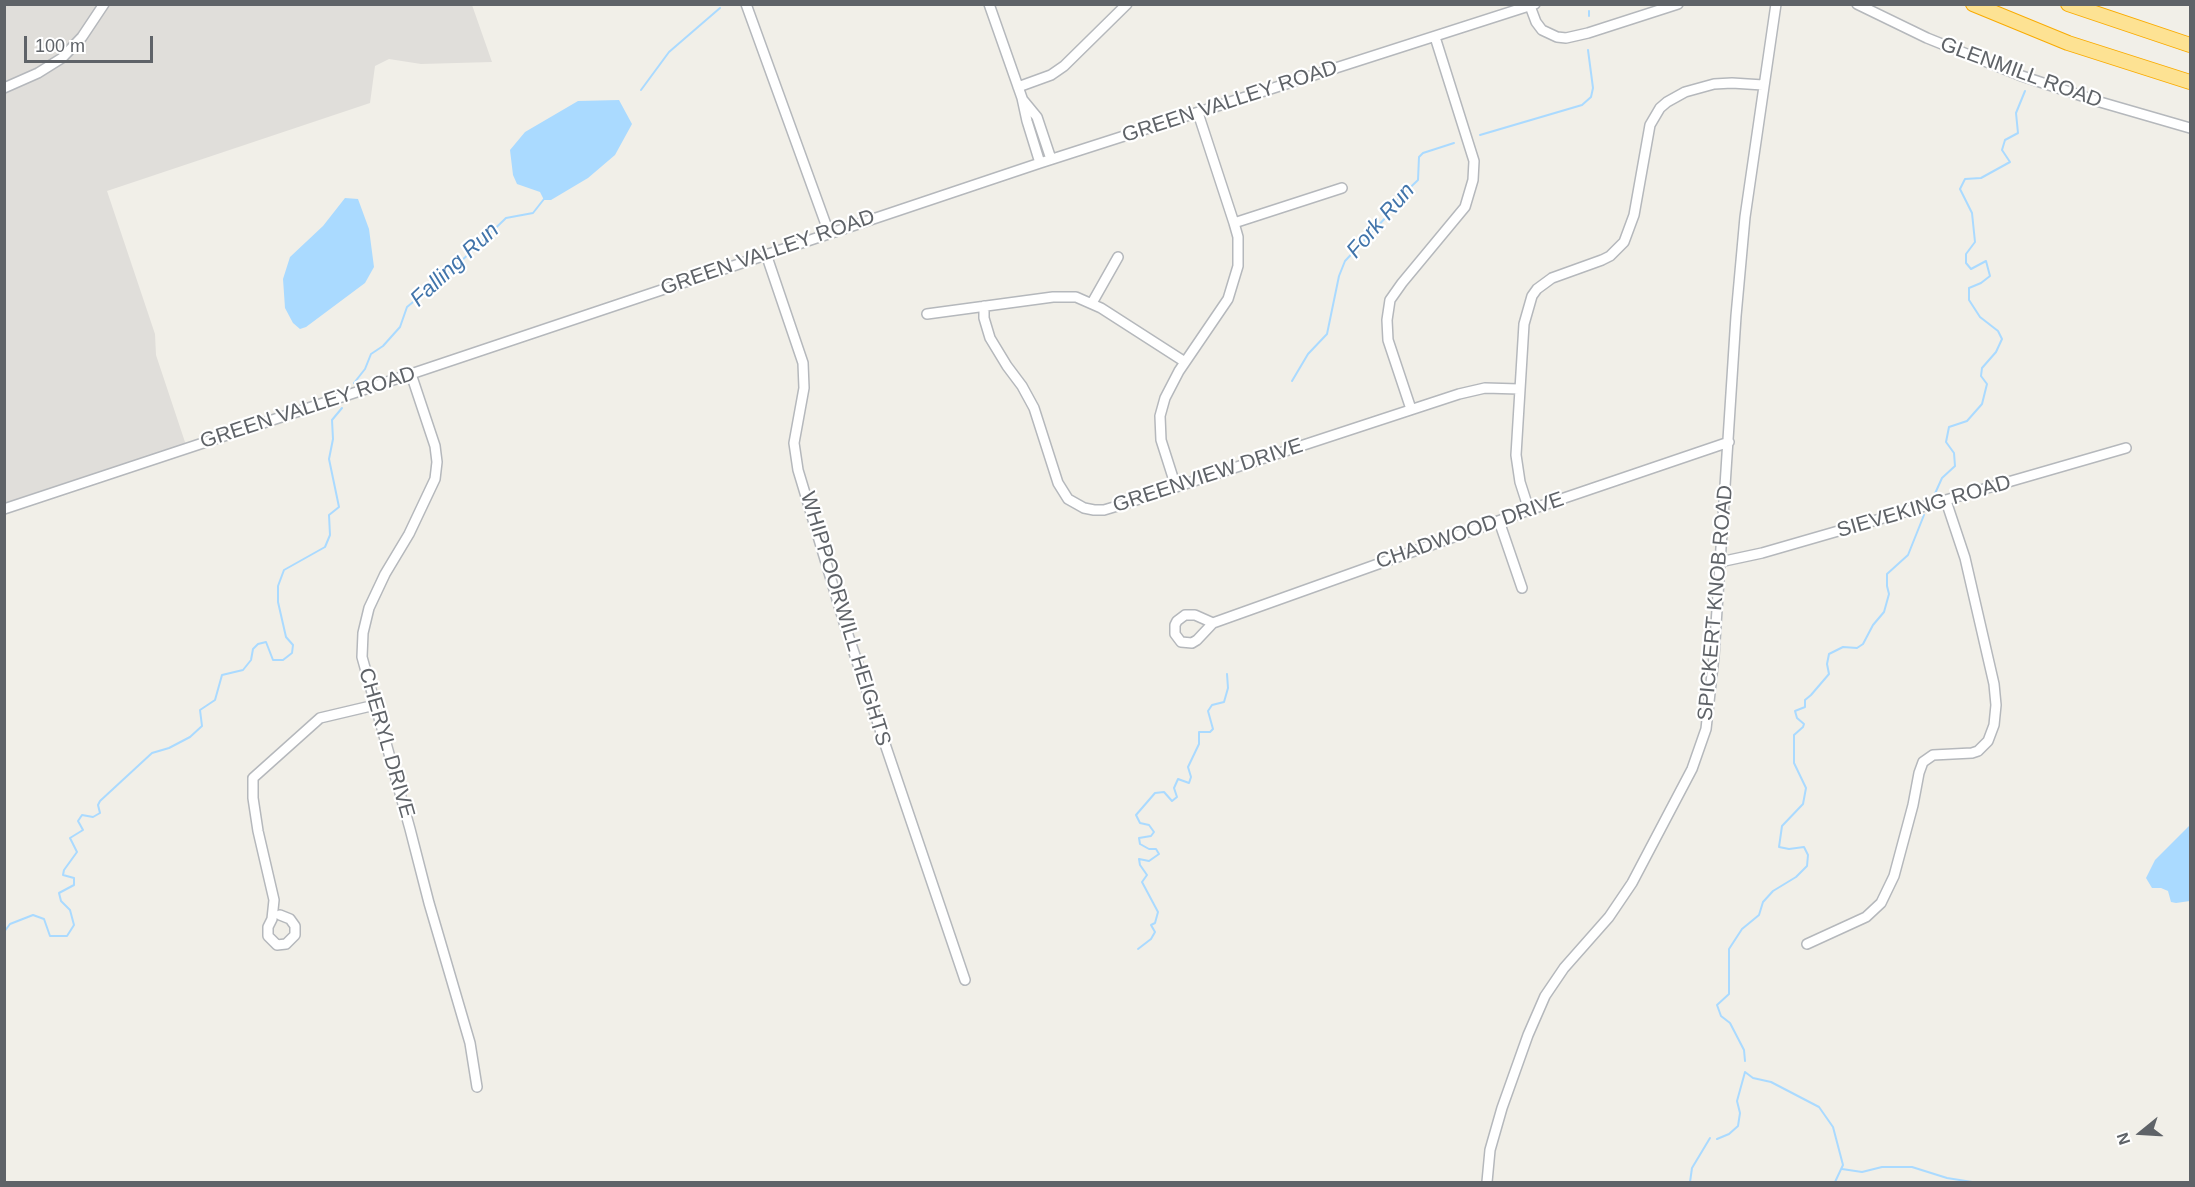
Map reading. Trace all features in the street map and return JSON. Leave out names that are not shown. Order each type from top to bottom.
[{"type":"highway","points":[[1973,4],[2068,43],[2190,82]]},
{"type":"highway","points":[[2068,4],[2190,45]]},
{"type":"street","points":[[4,88],[38,74],[62,58],[82,38],[104,4]]},
{"type":"street","points":[[746,4],[829,233]]},
{"type":"street","points":[[989,4],[1022,98],[1040,163]]},
{"type":"street","points":[[1018,87],[1051,75],[1064,66],[1116,8],[1127,4]]},
{"type":"street","points":[[1533,5],[1536,22],[1542,30],[1557,37],[1566,38],[1678,4]]},
{"type":"street","name":"SPICKERT KNOB ROAD","points":[[1487,1182],[1490,1150],[1502,1108],[1528,1035],[1545,996],[1564,968],[1609,917],[1632,883],[1692,769],[1702,743],[1711,701],[1736,316],[1745,217],[1776,4]]},
{"type":"street","name":"GLENMILL ROAD","points":[[1857,4],[1927,38],[2019,75],[2100,102],[2190,128]]},
{"type":"street","name":"GREEN VALLEY ROAD","points":[[4,509],[411,375],[1051,159],[1533,5]]},
{"type":"street","points":[[1411,409],[1388,340],[1387,320],[1390,300],[1465,207],[1473,180],[1474,161],[1435,37]]},
{"type":"street","points":[[1529,510],[1517,465],[1524,324],[1532,296],[1537,289],[1552,278],[1610,256],[1624,242],[1634,215],[1647,135],[1660,108],[1676,97],[1704,86],[1732,83],[1763,86]]},
{"type":"street","points":[[1022,98],[1037,117],[1051,159]]},
{"type":"street","points":[[1176,487],[1161,440],[1160,416],[1169,388],[1222,310],[1233,288],[1239,252],[1234,223],[1198,113]]},
{"type":"street","points":[[1234,223],[1342,188]]},
{"type":"street","name":"WHIPPOORWILL HEIGHTS","points":[[766,254],[803,363],[804,388],[794,443],[798,470],[846,629],[965,980]]},
{"type":"street","points":[[1092,303],[1118,257]]},
{"type":"street","points":[[927,314],[1053,297],[1076,297],[1092,303],[1185,362]]},
{"type":"street","name":"GREENVIEW DRIVE","points":[[984,306],[984,318],[990,338],[1034,408],[1058,483],[1068,499],[1084,508],[1104,510],[1477,389],[1519,389]]},
{"type":"street","name":"CHERYL DRIVE","points":[[411,375],[435,446],[437,462],[435,479],[409,534],[385,574],[369,608],[363,633],[362,657],[470,1043],[477,1087]]},
{"type":"street","name":"CHADWOOD DRIVE","points":[[1213,622],[1729,442]]},
{"type":"street","name":"SIEVEKING ROAD","points":[[1720,562],[1762,553],[2126,448]]},
{"type":"street","points":[[1807,945],[1866,917],[1881,903],[1894,876],[1923,762],[1933,755],[1978,751],[1988,741],[1994,725],[1996,705],[1994,684],[1965,558],[1946,501]]},
{"type":"street","points":[[1499,521],[1522,588]]},
{"type":"street","points":[[280,915],[290,919],[295,926],[295,935],[286,944],[277,945],[268,936],[274,900],[258,831],[253,778],[320,718],[375,705]]},
{"type":"shaded area","points":[[4,5],[472,5],[492,62],[421,64],[389,59],[375,66],[370,103],[107,191],[155,334],[156,355],[187,448],[4,509]]},
{"type":"water","points":[[619,100],[632,124],[615,155],[588,178],[551,200],[544,200],[540,192],[517,184],[513,175],[510,150],[525,132],[578,101]]},
{"type":"water","points":[[345,198],[358,199],[369,229],[374,267],[365,283],[306,327],[300,329],[293,323],[285,308],[283,279],[290,257],[323,226]]},
{"type":"water","points":[[2190,825],[2190,901],[2171,902],[2168,891],[2152,888],[2146,878],[2155,860]]},
{"type":"waterway","name":"Falling Run","points":[[641,90],[669,52],[720,8]]},
{"type":"waterway","name":"Fork Run","points":[[1589,11],[1589,16]]},
{"type":"waterway","name":"Fork Run","points":[[1480,135],[1582,105],[1591,97],[1593,88],[1588,50]]},
{"type":"waterway","points":[[1933,498],[1942,478],[1955,466],[1954,453],[1946,442],[1949,427],[1967,421],[1982,404],[1987,384],[1981,376],[1982,368],[1996,352],[2002,339],[1998,331],[1980,317],[1969,300],[1969,288],[1990,276],[1986,261],[1971,269],[1966,263],[1966,254],[1975,242],[1972,213],[1960,189],[1965,179],[1981,178],[2010,162],[2002,150],[2005,140],[2018,133],[2016,113],[2025,91]]},
{"type":"waterway","name":"Fork Run","points":[[1292,381],[1308,354],[1327,334],[1339,276],[1345,261],[1388,215],[1395,202],[1418,180],[1419,157],[1423,153],[1454,143]]},
{"type":"waterway","name":"Falling Run","points":[[354,383],[365,369],[371,354],[383,346],[400,327],[407,307],[453,269],[506,218],[533,213],[544,199]]},
{"type":"waterway","name":"Falling Run","points":[[4,932],[10,924],[33,915],[44,919],[50,936],[67,936],[74,925],[70,910],[61,901],[59,893],[74,885],[74,878],[63,875],[77,852],[70,838],[83,830],[78,821],[82,815],[93,817],[100,813],[98,805],[100,801],[152,753],[169,748],[190,737],[202,726],[200,710],[215,700],[222,675],[243,670],[251,660],[253,649],[258,644],[266,642],[273,660],[283,660],[292,653],[293,645],[286,637],[278,602],[278,586],[284,570],[325,547],[330,535],[329,515],[339,507],[329,459],[333,439],[332,420],[342,408]]},
{"type":"waterway","points":[[1745,1061],[1744,1050],[1730,1023],[1721,1016],[1717,1005],[1729,994],[1729,949],[1742,929],[1759,915],[1763,902],[1773,891],[1796,877],[1807,866],[1808,855],[1804,847],[1789,849],[1779,847],[1782,826],[1803,804],[1806,788],[1794,763],[1794,735],[1804,724],[1797,718],[1795,711],[1805,707],[1805,700],[1829,674],[1827,664],[1829,654],[1843,647],[1857,648],[1863,644],[1873,625],[1884,612],[1889,594],[1887,574],[1908,555],[1924,515]]},
{"type":"waterway","name":"Fork Run","points":[[1138,949],[1151,939],[1155,932],[1151,925],[1155,923],[1158,912],[1142,882],[1147,875],[1139,859],[1149,861],[1159,854],[1156,849],[1149,849],[1140,844],[1139,838],[1151,836],[1154,832],[1149,825],[1140,823],[1136,815],[1155,793],[1164,792],[1172,801],[1177,797],[1174,788],[1178,779],[1189,783],[1191,777],[1188,767],[1199,744],[1199,732],[1210,732],[1213,729],[1208,711],[1212,705],[1224,702],[1228,688],[1227,674]]},
{"type":"waterway","points":[[1717,1139],[1729,1134],[1738,1126],[1740,1113],[1737,1101],[1745,1072],[1753,1078],[1771,1082],[1819,1107],[1833,1127],[1843,1165],[1835,1182]]},
{"type":"waterway","points":[[1690,1182],[1692,1168],[1710,1138]]},
{"type":"waterway","points":[[1842,1169],[1862,1172],[1882,1167],[1912,1167],[1947,1178],[1972,1182]]}]
